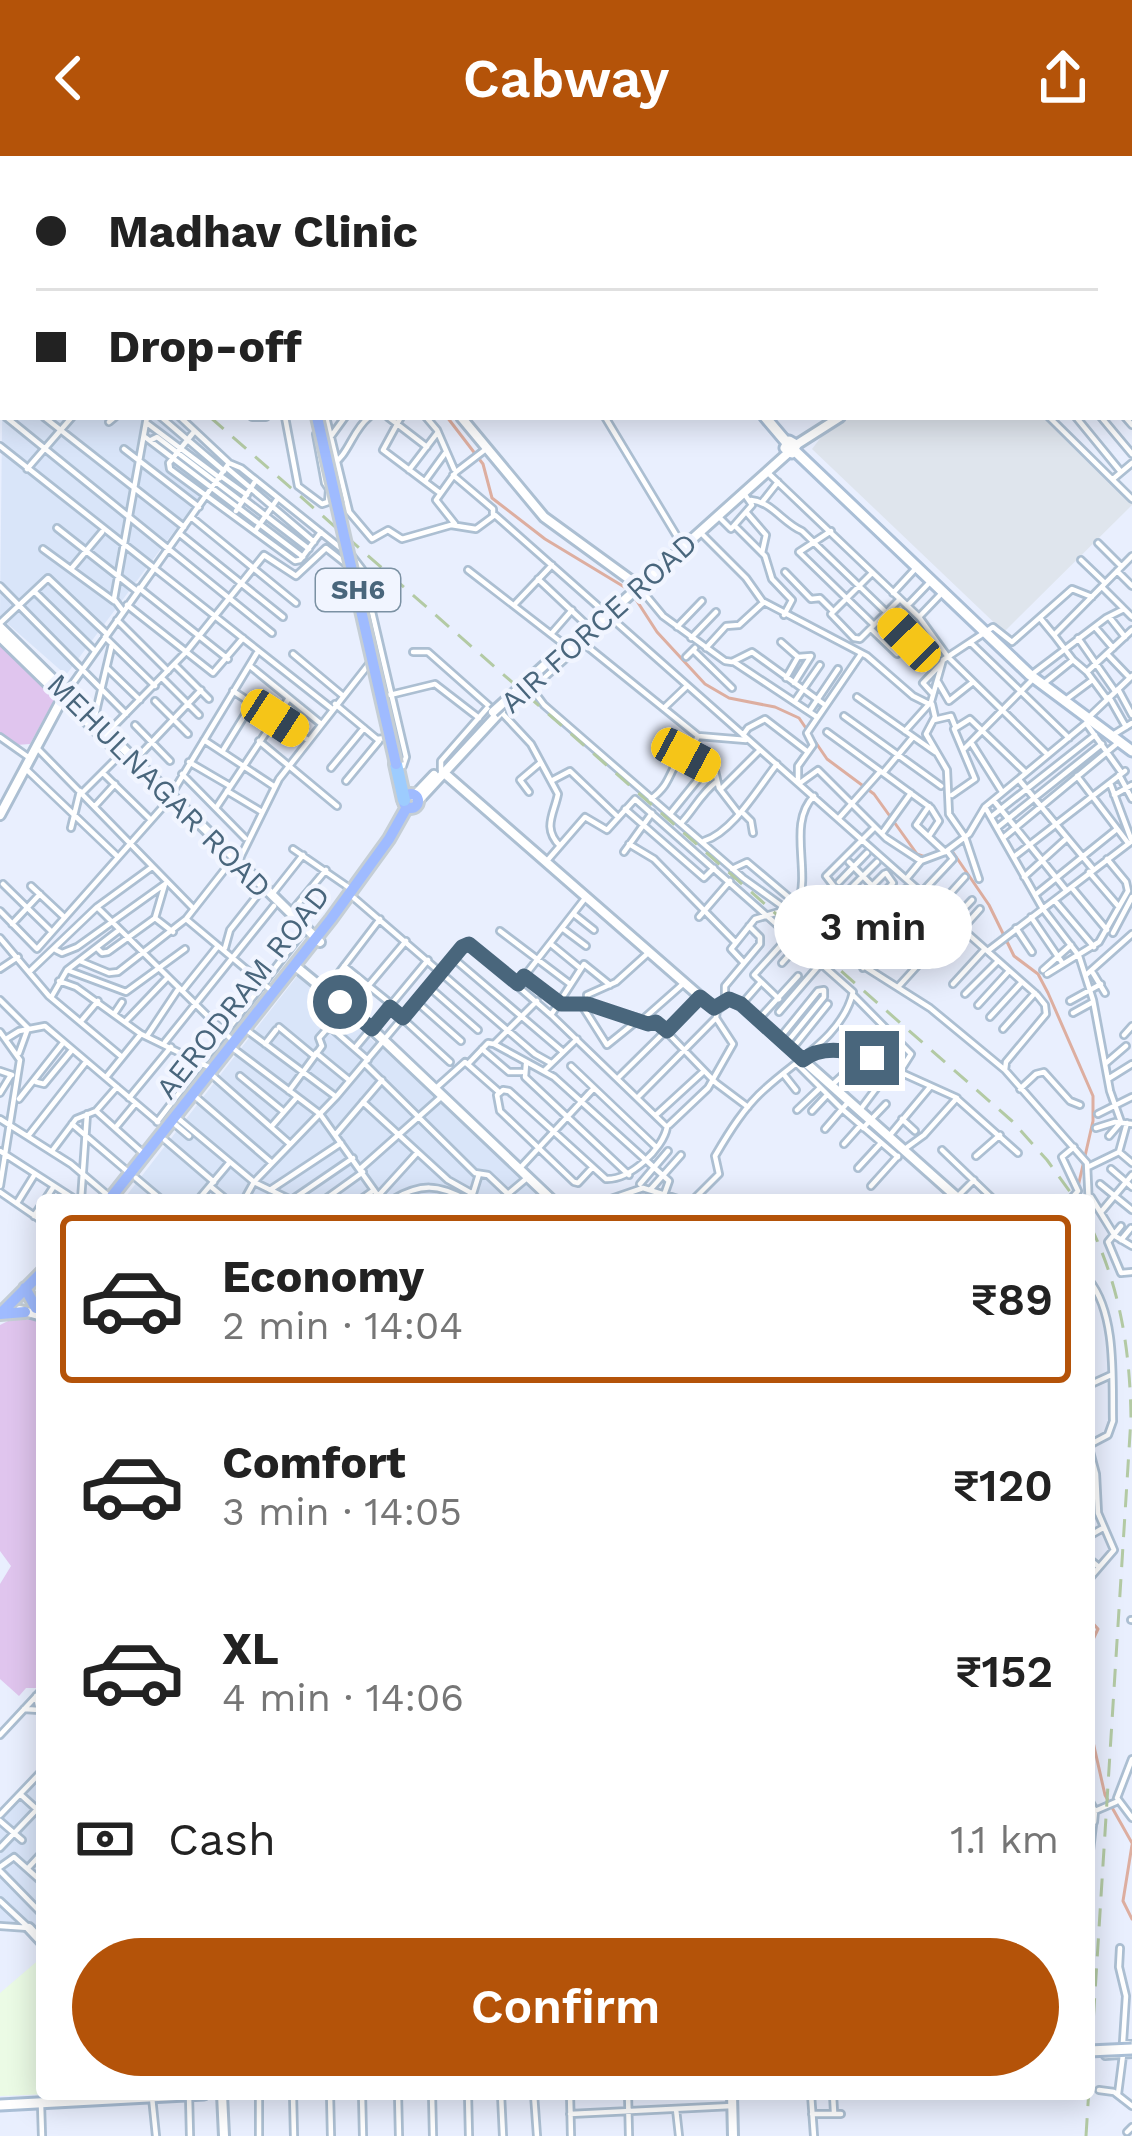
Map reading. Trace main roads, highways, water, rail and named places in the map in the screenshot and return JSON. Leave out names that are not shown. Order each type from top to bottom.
[{"type":"highway","name":"SH6","points":[[399,765],[411,801]]},
{"type":"main road","name":"SH6","points":[[318,420],[399,765]]},
{"type":"main road","points":[[768,420],[1035,680],[1132,751]]},
{"type":"main road","name":"AERODRAM ROAD","points":[[117,1194],[209,1069],[353,894],[411,801]]},
{"type":"main road","name":"AERODRAM ROAD","points":[[232,1042],[248,1031],[274,994]]},
{"type":"main road","name":"AERODRAM ROAD","points":[[134,1176],[196,1098],[209,1069]]},
{"type":"main road","points":[[6,1305],[36,1275]]},
{"type":"main road","points":[[6,1305],[36,1276]]},
{"type":"main road","points":[[25,1288],[36,1312]]},
{"type":"main road","points":[[6,1305],[36,1312]]},
{"type":"main road","points":[[1095,2051],[1130,2051]]},
{"type":"main road","points":[[0,2103],[36,2100]]},
{"type":"main road","points":[[0,2103],[81,2100]]},
{"type":"waterway","points":[[449,420],[483,464],[492,498],[545,539],[626,588]]},
{"type":"waterway","points":[[635,598],[657,632],[705,684],[729,698],[775,707],[799,718],[827,759],[874,794],[917,854],[925,857],[941,850]]},
{"type":"waterway","points":[[950,848],[989,905],[1014,956],[1038,974],[1093,1096],[1093,1121],[1076,1194]]},
{"type":"waterway","points":[[1095,1626],[1095,1635]]},
{"type":"waterway","points":[[1095,1751],[1105,1795],[1132,1843]]},
{"type":"waterway","points":[[1132,1845],[1123,1901],[1132,1919]]},
{"type":"railway","points":[[213,420],[1012,1121],[1072,1194]]},
{"type":"railway","points":[[1095,1238],[1121,1318],[1131,1418],[1095,1992]]},
{"type":"railway","points":[[1086,2136],[1088,2100]]}]
